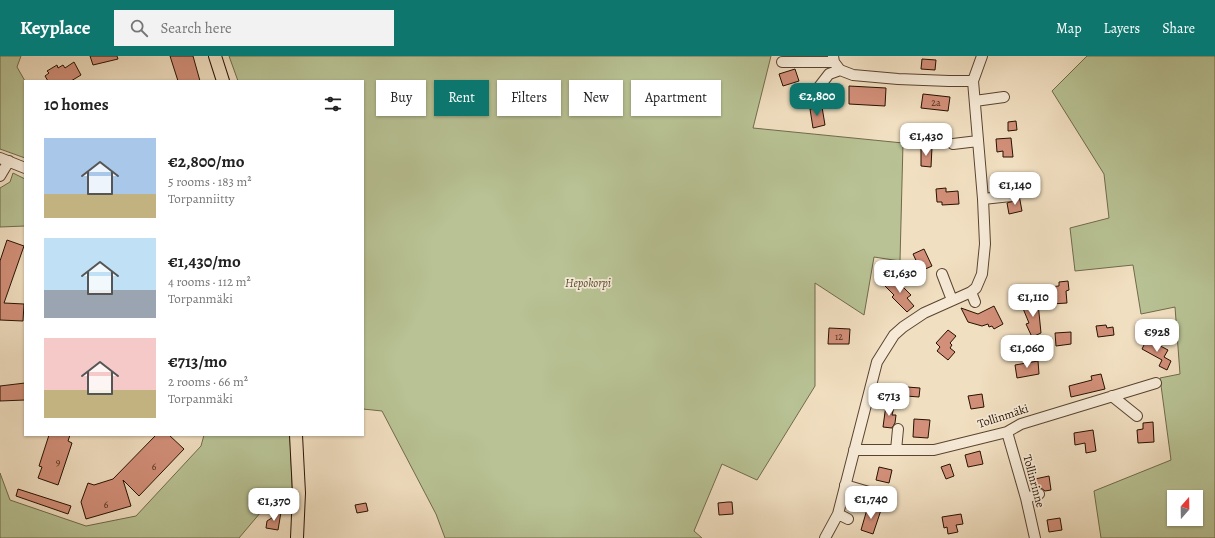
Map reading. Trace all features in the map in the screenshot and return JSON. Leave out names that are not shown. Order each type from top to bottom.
[{"type":"main road","points":[[214,56],[223,80]]},
{"type":"main road","points":[[296,436],[299,493],[297,538]]},
{"type":"street","points":[[825,538],[838,514],[878,362],[894,335],[922,308],[952,300],[971,292],[976,288],[982,274],[985,244],[983,199],[973,81],[982,56]]},
{"type":"street","points":[[782,62],[835,63],[853,76],[948,82],[973,81]]},
{"type":"street","points":[[812,96],[829,74],[835,63]]},
{"type":"street","points":[[975,101],[1004,97]]},
{"type":"street","points":[[953,144],[978,141]]},
{"type":"street","points":[[0,176],[4,159],[24,168]]},
{"type":"street","points":[[983,199],[1011,196]]},
{"type":"street","points":[[942,274],[952,300]]},
{"type":"street","points":[[971,292],[975,302]]},
{"type":"street","name":"Tollinmäki","points":[[854,450],[934,450],[1007,432],[1021,424],[1156,383]]},
{"type":"street","points":[[1112,396],[1137,416]]},
{"type":"street","points":[[896,450],[898,429]]},
{"type":"street","name":"Tollinrinne","points":[[1007,432],[1026,498],[1034,538]]},
{"type":"street","points":[[845,485],[879,494]]},
{"type":"street","points":[[1026,498],[1039,494]]},
{"type":"street","points":[[838,514],[848,519]]},
{"type":"green space","points":[[0,56],[21,56],[17,67],[24,80],[24,158],[0,149]]},
{"type":"green space","name":"Hepokorpi","points":[[229,56],[771,56],[753,128],[903,143],[900,261],[874,257],[864,315],[815,283],[815,386],[757,480],[722,464],[694,531],[702,538],[445,538],[436,514],[382,411],[364,409],[364,80],[238,80]]},
{"type":"green space","points":[[1087,56],[1215,56],[1215,538],[1101,538],[1094,491],[1171,460],[1160,378],[1180,374],[1175,307],[1141,314],[1133,265],[1075,271],[1070,228],[1109,218],[1104,174],[1052,91]]},
{"type":"green space","points":[[13,173],[24,178],[24,226],[0,227],[0,188],[10,182]]},
{"type":"green space","points":[[204,436],[290,436],[293,511],[266,506],[239,538],[0,538],[0,473],[10,500],[86,526],[136,516],[201,446]]},
{"type":"building","points":[[90,56],[117,56],[118,59],[93,65]]},
{"type":"building","points":[[170,56],[193,56],[200,80],[178,80]]},
{"type":"building","points":[[922,59],[936,60],[935,70],[921,69]]},
{"type":"building","points":[[74,62],[81,75],[73,80],[47,80],[45,76],[49,73],[47,71],[57,65],[58,68],[63,65],[65,68]]},
{"type":"building","points":[[795,69],[799,81],[783,86],[779,74]]},
{"type":"building","points":[[849,86],[886,88],[885,106],[849,104]]},
{"type":"building","points":[[923,94],[950,97],[948,111],[921,108]]},
{"type":"building","points":[[822,107],[825,125],[813,128],[810,109]]},
{"type":"building","points":[[1016,121],[1017,130],[1008,131],[1008,122]]},
{"type":"building","points":[[1011,138],[1013,157],[1003,157],[1003,151],[997,152],[996,139]]},
{"type":"building","points":[[921,147],[932,147],[931,167],[921,166]]},
{"type":"building","points":[[946,188],[946,192],[958,191],[959,204],[942,205],[942,202],[937,202],[936,189]]},
{"type":"building","points":[[1017,195],[1019,195],[1022,211],[1009,214],[1007,203],[1017,199]]},
{"type":"building","points":[[7,240],[24,246],[4,303],[24,304],[23,321],[0,320],[0,261]]},
{"type":"building","points":[[924,249],[932,266],[921,271],[913,254]]},
{"type":"building","points":[[893,277],[911,295],[907,298],[914,306],[907,312],[892,297],[894,295],[885,286]]},
{"type":"building","points":[[1068,281],[1069,290],[1066,291],[1067,303],[1051,304],[1049,287],[1059,286],[1059,282]]},
{"type":"building","points":[[1029,302],[1030,304],[1038,303],[1041,333],[1032,337],[1026,324],[1029,323],[1022,306]]},
{"type":"building","points":[[994,306],[1003,324],[994,329],[992,326],[989,327],[988,324],[982,326],[968,322],[961,308],[978,314]]},
{"type":"building","points":[[1106,325],[1107,328],[1113,327],[1114,335],[1098,337],[1096,326]]},
{"type":"building","points":[[829,328],[850,329],[849,344],[828,344]]},
{"type":"building","points":[[948,330],[956,336],[950,343],[952,345],[950,348],[955,352],[948,360],[937,351],[940,347],[936,343]]},
{"type":"building","points":[[1071,332],[1071,344],[1056,346],[1055,333]]},
{"type":"building","points":[[1147,339],[1168,350],[1164,357],[1171,361],[1167,370],[1159,366],[1162,360],[1142,349]]},
{"type":"building","points":[[1038,361],[1039,374],[1017,378],[1015,365]]},
{"type":"building","points":[[1101,374],[1105,389],[1071,397],[1069,386],[1092,380],[1091,376]]},
{"type":"building","points":[[24,383],[24,400],[0,401],[0,386]]},
{"type":"building","points":[[907,387],[920,388],[919,397],[906,396]]},
{"type":"building","points":[[982,394],[984,407],[971,409],[968,396]]},
{"type":"building","points":[[886,405],[894,407],[892,415],[896,415],[895,423],[892,428],[883,427]]},
{"type":"building","points":[[914,419],[930,420],[928,438],[913,437]]},
{"type":"building","points":[[1153,422],[1154,442],[1138,443],[1137,430],[1143,429],[1143,423]]},
{"type":"building","points":[[1093,430],[1096,451],[1086,453],[1085,443],[1075,445],[1074,433]]},
{"type":"building","points":[[49,436],[70,436],[68,441],[72,443],[58,485],[38,478],[42,467],[39,466]]},
{"type":"building","points":[[155,436],[170,436],[184,449],[139,496],[123,480],[131,506],[86,519],[81,502],[88,483],[94,485],[113,479]]},
{"type":"building","points":[[980,451],[983,464],[968,467],[965,455]]},
{"type":"building","points":[[950,464],[954,476],[946,479],[941,467]]},
{"type":"building","points":[[879,467],[892,470],[889,483],[876,480]]},
{"type":"building","points":[[1049,476],[1051,490],[1045,491],[1041,488],[1036,488],[1035,479]]},
{"type":"building","points":[[18,489],[71,506],[68,514],[16,496]]},
{"type":"building","points":[[732,502],[733,514],[719,515],[718,503]]},
{"type":"building","points":[[366,503],[368,511],[357,513],[355,505]]},
{"type":"building","points":[[868,506],[881,510],[873,534],[861,530]]},
{"type":"building","points":[[281,512],[278,530],[266,528],[267,521]]},
{"type":"building","points":[[961,514],[963,524],[956,525],[958,532],[948,534],[947,527],[944,528],[942,517]]},
{"type":"building","points":[[1060,518],[1062,530],[1049,532],[1047,520]]}]
